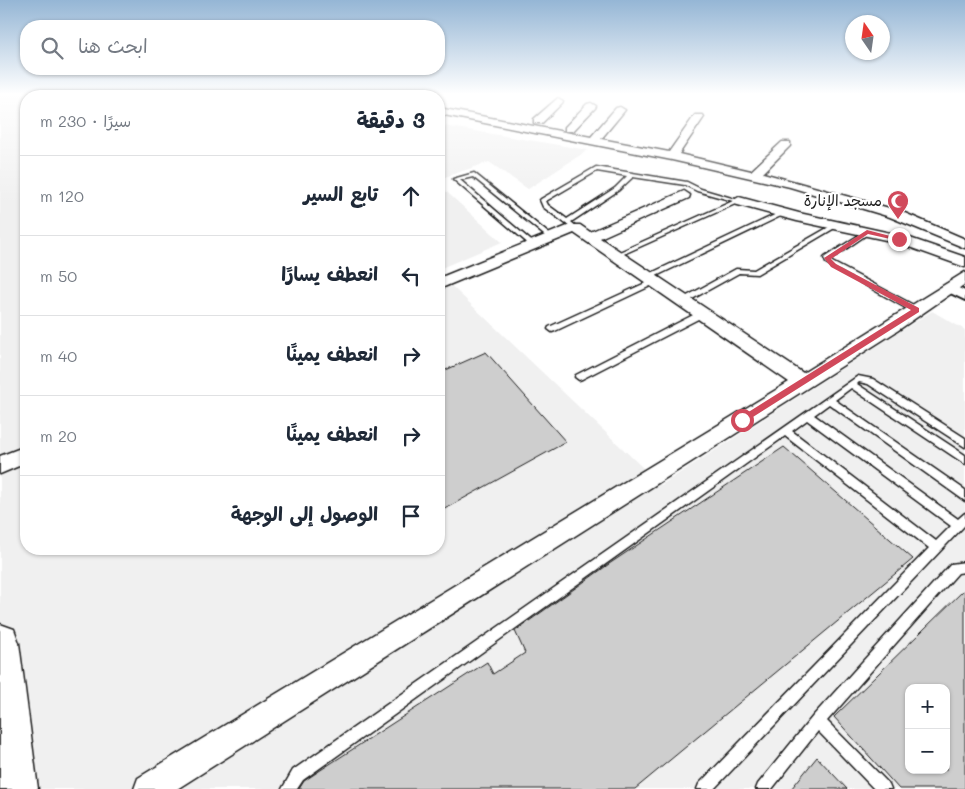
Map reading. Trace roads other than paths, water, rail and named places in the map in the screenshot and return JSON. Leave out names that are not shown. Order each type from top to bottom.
[{"type":"main road","points":[[0,643],[16,789]]},
{"type":"street","points":[[541,131],[672,156],[870,205],[919,222],[965,244]]},
{"type":"street","points":[[571,131],[588,140]]},
{"type":"street","points":[[588,140],[598,131]]},
{"type":"street","points":[[672,156],[689,131]]},
{"type":"street","points":[[753,176],[786,144]]},
{"type":"street","points":[[591,237],[684,195]]},
{"type":"street","points":[[740,201],[783,213],[899,239],[965,262]]},
{"type":"street","points":[[445,282],[551,238],[571,225],[802,381]]},
{"type":"street","points":[[149,789],[718,436],[916,310],[960,287]]},
{"type":"street","points":[[0,465],[20,457]]},
{"type":"lane","points":[[631,176],[571,225],[545,206],[543,200],[592,170],[687,184],[699,190],[740,201]]},
{"type":"lane","points":[[533,245],[456,179],[474,175],[551,238]]},
{"type":"lane","points":[[684,195],[699,190]]},
{"type":"lane","points":[[617,255],[740,201]]},
{"type":"lane","points":[[552,329],[783,213]]},
{"type":"lane","points":[[682,301],[738,271],[755,272],[836,225]]},
{"type":"lane","points":[[867,232],[827,258],[829,263],[916,310]]},
{"type":"lane","points":[[579,377],[701,314]]},
{"type":"lane","points":[[289,789],[298,775],[858,379],[870,381],[965,443]]},
{"type":"lane","points":[[851,384],[965,460]]},
{"type":"lane","points":[[829,400],[965,496]]},
{"type":"lane","points":[[704,789],[962,522],[807,415]]},
{"type":"lane","points":[[785,431],[937,548]]},
{"type":"lane","points":[[763,789],[818,720],[955,568],[965,567]]},
{"type":"lane","points":[[818,720],[884,789]]},
{"type":"place","name":"مسجد الإنارة","points":[[898,220]]}]
